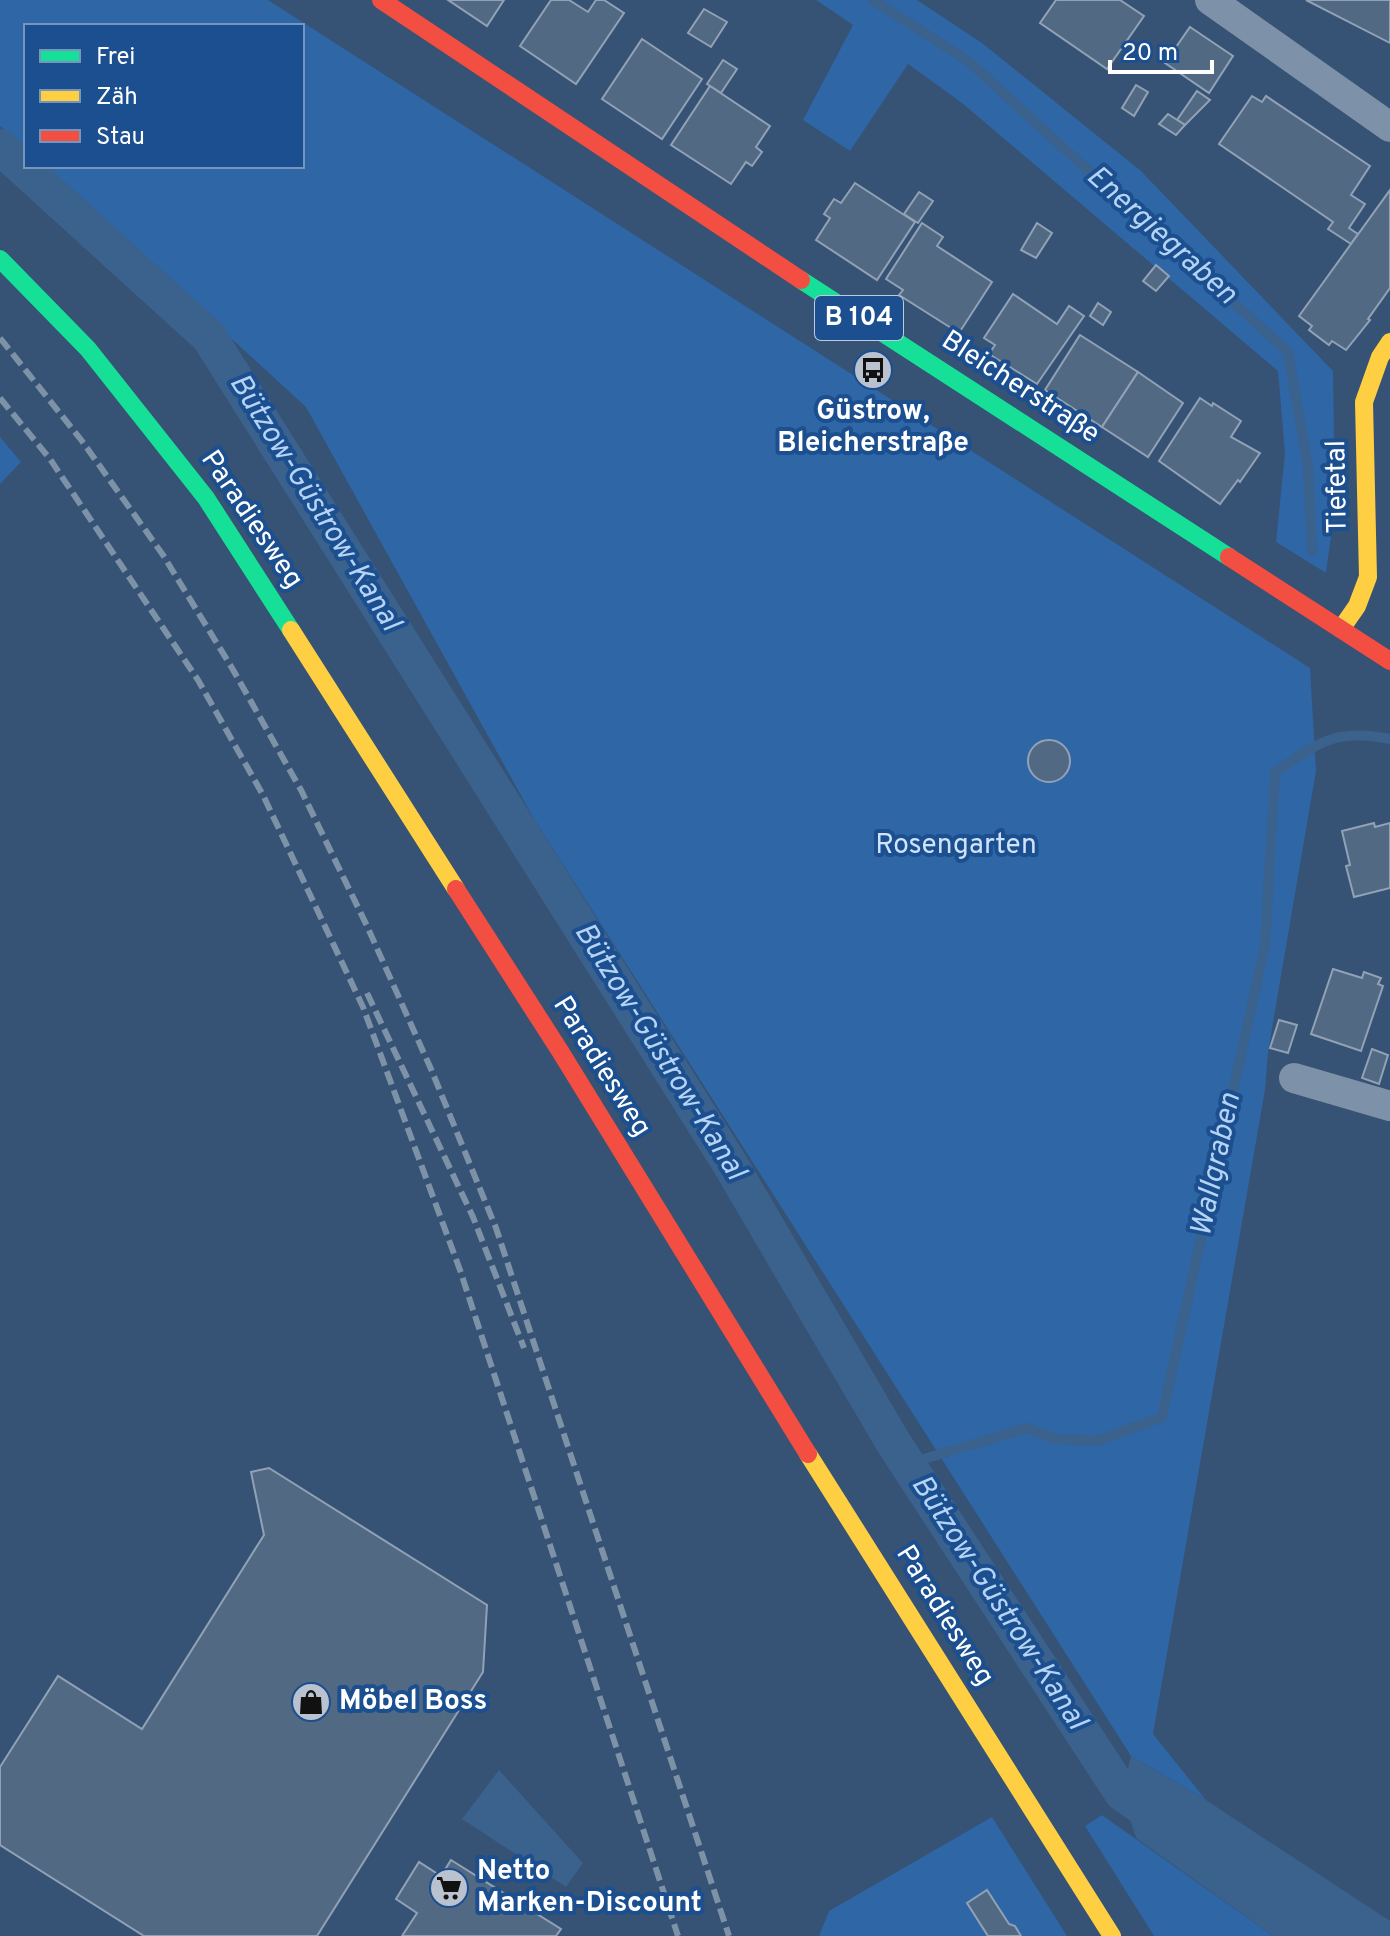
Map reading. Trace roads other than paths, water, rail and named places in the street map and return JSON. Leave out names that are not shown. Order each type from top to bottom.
[{"type":"street","name":"Bleicherstraße","points":[[381,0],[755,250],[1390,661]]},
{"type":"street","points":[[1210,0],[1390,127]]},
{"type":"street","name":"Paradiesweg","points":[[0,259],[88,349],[206,498],[560,1051],[773,1398],[1112,1936]]},
{"type":"street","name":"Tiefetal","points":[[1341,629],[1357,606],[1368,577],[1364,402],[1380,357],[1390,342]]},
{"type":"street","points":[[1294,1078],[1390,1106]]},
{"type":"waterway","name":"Energiegraben","points":[[873,0],[968,61],[1288,352],[1308,467],[1312,551]]},
{"type":"waterway","name":"Bützow-Güstrow-Kanal","points":[[0,147],[209,337],[730,1164],[893,1442],[1122,1793],[1162,1821]]},
{"type":"waterway","name":"Wallgraben","points":[[907,1464],[1027,1428],[1055,1439],[1097,1441],[1162,1417],[1265,945],[1275,772],[1328,740],[1355,735],[1390,739]]},
{"type":"railway","points":[[0,338],[82,441],[163,555],[301,790],[367,926],[431,1069],[496,1228],[729,1936]]},
{"type":"railway","points":[[0,398],[50,459],[198,680],[263,795],[363,1007],[460,1270],[678,1936]]},
{"type":"railway","points":[[367,993],[473,1217],[524,1348]]},
{"type":"place","name":"Güstrow, Bleicherstraße","points":[[873,370]]},
{"type":"place","name":"Möbel Boss","points":[[311,1702]]},
{"type":"place","name":"Netto Marken-Discount","points":[[449,1888]]},
{"type":"park label","name":"Rosengarten","points":[[956,846]]}]
